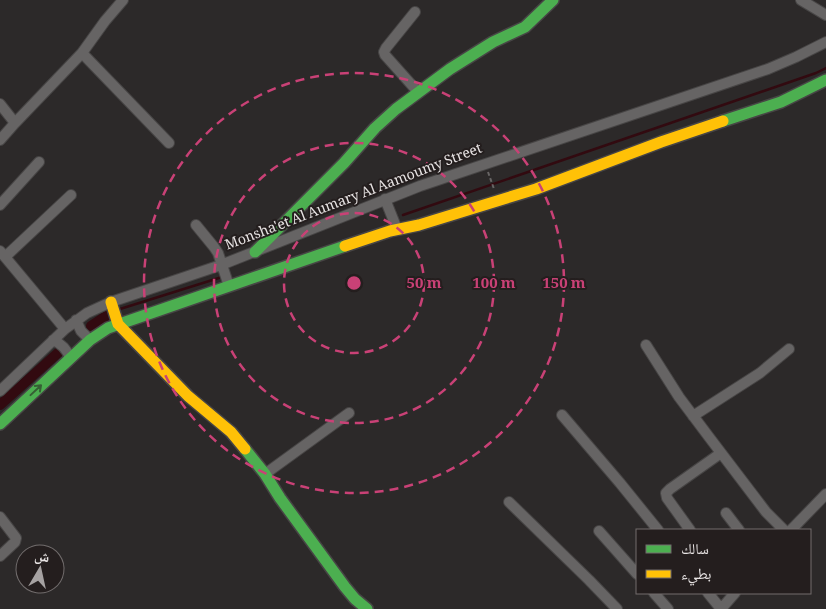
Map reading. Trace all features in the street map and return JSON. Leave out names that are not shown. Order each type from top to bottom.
[{"type":"street","points":[[0,140],[82,53],[123,0]]},
{"type":"street","points":[[255,252],[344,163],[385,118],[450,69],[493,42],[524,27],[553,0]]},
{"type":"street","points":[[801,0],[826,15]]},
{"type":"street","points":[[415,12],[384,52],[418,92]]},
{"type":"street","name":"Monsha'et Al Aumary Al Aamoumy Street","points":[[0,391],[65,329],[76,320],[99,307],[221,265],[454,173],[768,69],[826,42]]},
{"type":"street","points":[[82,53],[169,142]]},
{"type":"street","points":[[0,424],[70,358],[103,330],[397,229],[419,225],[536,189],[661,142],[781,102],[826,80]]},
{"type":"street","points":[[0,104],[15,123]]},
{"type":"street","points":[[0,205],[39,162]]},
{"type":"street","points":[[65,329],[2,254],[71,195]]},
{"type":"street","points":[[385,199],[397,229]]},
{"type":"street","points":[[196,225],[218,252],[229,286]]},
{"type":"street","points":[[111,302],[118,324],[188,396],[231,432],[265,474],[280,498],[345,587],[367,609]]},
{"type":"street","points":[[76,320],[81,332],[90,340]]},
{"type":"street","points":[[53,340],[64,347],[70,358]]},
{"type":"street","points":[[646,345],[678,397],[766,512],[783,529]]},
{"type":"street","points":[[693,416],[760,373],[789,349]]},
{"type":"street","points":[[265,474],[349,413]]},
{"type":"street","points":[[562,415],[657,529]]},
{"type":"street","points":[[689,529],[666,494],[721,453]]},
{"type":"street","points":[[792,529],[826,494]]},
{"type":"street","points":[[509,502],[617,609]]},
{"type":"street","points":[[726,513],[738,529]]},
{"type":"street","points":[[0,517],[16,538],[15,542],[0,556]]},
{"type":"street","points":[[599,531],[636,573]]},
{"type":"street","points":[[655,594],[668,609]]},
{"type":"street","points":[[709,594],[721,609],[734,594]]},
{"type":"path","points":[[488,173],[496,195]]},
{"type":"waterway","points":[[403,215],[826,68]]},
{"type":"waterway","points":[[120,309],[222,277]]},
{"type":"waterway","points":[[91,326],[111,313]]},
{"type":"waterway","points":[[0,405],[59,352]]},
{"type":"traffic: fast","points":[[255,252],[344,163],[375,128],[396,109],[450,69],[493,42],[525,27],[553,0]]},
{"type":"traffic: fast","points":[[723,121],[781,102],[826,80]]},
{"type":"traffic: fast","points":[[0,424],[90,340],[108,328],[345,246]]},
{"type":"traffic: fast","points":[[245,449],[265,474],[280,498],[345,587],[367,609]]},
{"type":"traffic: slow","points":[[345,246],[390,231],[419,225],[536,189],[723,121]]},
{"type":"traffic: slow","points":[[111,302],[118,324],[188,396],[231,432],[245,449]]}]
